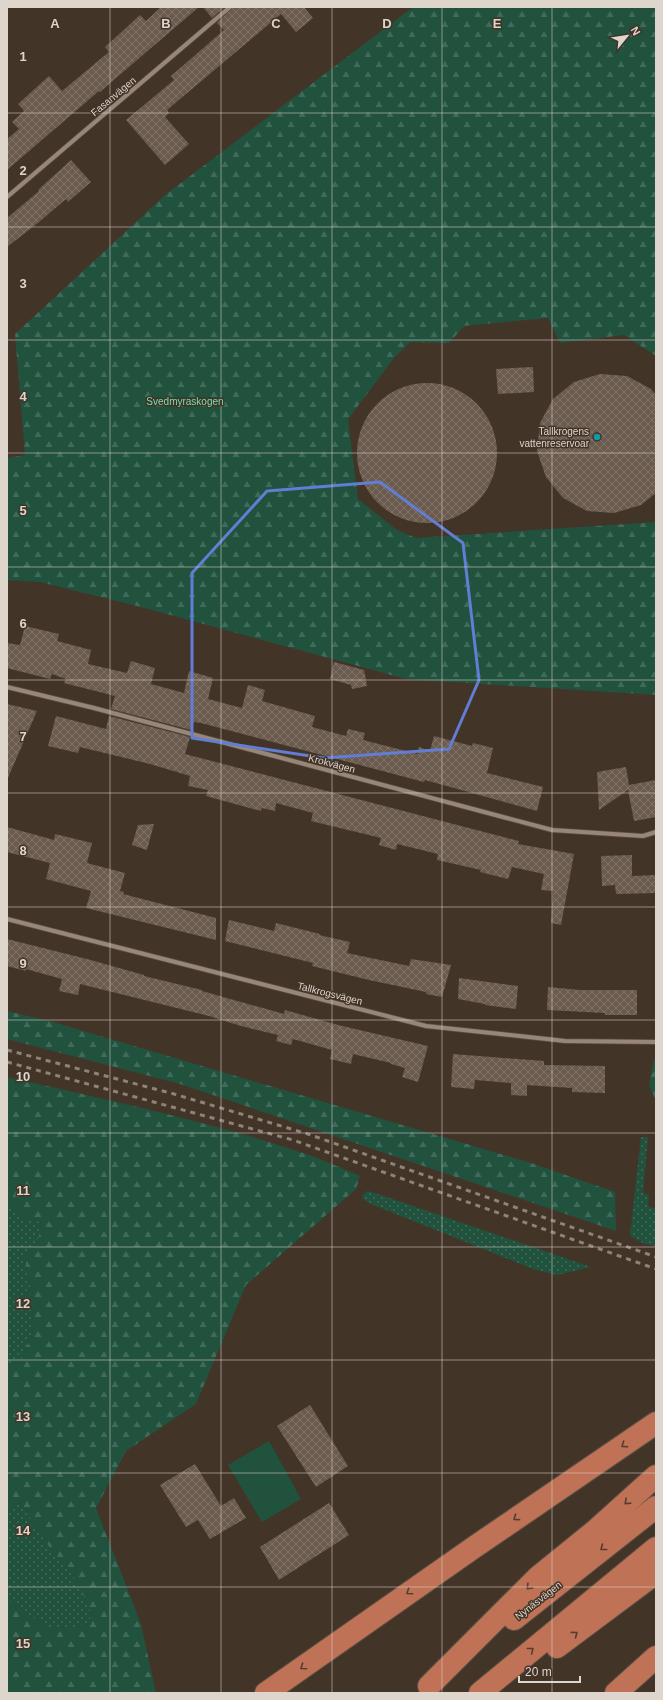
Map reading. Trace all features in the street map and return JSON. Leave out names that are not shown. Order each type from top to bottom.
[{"type":"highway","points":[[266,1693],[472,1548],[656,1423]]},
{"type":"highway","points":[[425,1689],[538,1577],[596,1530],[656,1476]]},
{"type":"highway","name":"Nynäsvägen","points":[[425,1689],[656,1507]]},
{"type":"highway","points":[[480,1693],[656,1548]]},
{"type":"highway","points":[[500,1693],[573,1635],[656,1574]]},
{"type":"highway","points":[[616,1693],[656,1657]]},
{"type":"street","name":"Fasanvägen","points":[[7,197],[230,7]]},
{"type":"street","name":"Krokvägen","points":[[7,687],[101,710],[552,830],[643,836],[656,832]]},
{"type":"street","name":"Tallkrogsvägen","points":[[7,919],[426,1026],[565,1041],[656,1042]]},
{"type":"highlighted area","points":[[380,482],[463,543],[479,680],[449,749],[324,758],[192,738],[192,573],[267,491]]},
{"type":"green space","name":"Svedmyraskogen","points":[[413,7],[656,7],[656,356],[624,335],[560,343],[548,318],[464,326],[449,343],[410,342],[394,358],[348,419],[358,499],[397,530],[416,538],[656,522],[656,695],[406,679],[141,607],[40,582],[7,580],[7,458],[25,455],[15,334],[165,195]]},
{"type":"green space","points":[[7,1011],[53,1022],[531,1163],[615,1192],[616,1231],[180,1084],[7,1039]]},
{"type":"green space","points":[[654,1059],[656,1059],[656,1101],[649,1085]]},
{"type":"green space","points":[[7,1077],[199,1122],[312,1156],[360,1176],[356,1189],[246,1285],[196,1404],[126,1451],[96,1508],[141,1624],[156,1693],[7,1693],[7,1600],[47,1627],[75,1628],[91,1623],[90,1609],[80,1587],[68,1568],[49,1547],[20,1502],[7,1514],[7,1369],[22,1359],[34,1327],[25,1255],[38,1243],[41,1222],[23,1219],[7,1199]]},
{"type":"green space","points":[[641,1137],[648,1137],[643,1193],[649,1195],[648,1206],[656,1209],[656,1246],[645,1244],[630,1236]]},
{"type":"green space","points":[[367,1191],[591,1267],[557,1275],[533,1269],[371,1204],[363,1199],[362,1196]]},
{"type":"green space","points":[[7,1199],[23,1219],[41,1221],[38,1243],[25,1255],[34,1327],[22,1359],[8,1368]]},
{"type":"green space","points":[[269,1441],[301,1499],[262,1522],[228,1465]]},
{"type":"green space","points":[[20,1502],[49,1547],[68,1568],[80,1587],[90,1609],[91,1623],[75,1628],[47,1627],[7,1600],[7,1514]]},
{"type":"building","points":[[161,7],[199,7],[7,170],[7,139],[19,129],[12,122],[24,111],[18,104],[49,76],[62,91],[109,52],[105,47],[140,15],[146,21]]},
{"type":"building","points":[[203,7],[225,7],[212,18]]},
{"type":"building","points":[[233,7],[304,7],[313,18],[296,32],[281,14],[167,110],[169,113],[165,117],[189,144],[165,165],[126,120],[174,80],[171,76],[224,30],[217,23]]},
{"type":"building","points":[[71,160],[91,182],[68,202],[66,199],[7,247],[7,218],[39,191],[38,190]]},
{"type":"building","points":[[533,367],[534,392],[498,394],[496,369]]},
{"type":"building","name":"Tallkrogens vattenreservoar","points":[[600,374],[627,376],[651,389],[656,395],[656,493],[641,505],[614,513],[587,511],[563,498],[546,477],[537,451],[540,423],[553,399],[574,382]]},
{"type":"building","points":[[427,383],[447,386],[454,389],[466,395],[481,409],[494,433],[497,453],[494,473],[491,480],[485,492],[471,507],[447,520],[427,523],[407,520],[400,517],[388,511],[373,497],[360,473],[357,453],[360,433],[363,426],[369,414],[383,399],[407,386]]},
{"type":"building","points":[[25,626],[59,634],[57,641],[91,650],[88,664],[127,673],[131,661],[155,668],[151,684],[184,693],[189,671],[213,678],[208,699],[242,708],[248,685],[265,690],[262,701],[315,716],[312,727],[346,736],[348,729],[365,733],[363,740],[418,754],[419,747],[430,751],[434,736],[472,746],[473,743],[493,748],[487,773],[543,787],[537,811],[425,780],[424,782],[201,723],[194,722],[191,730],[111,709],[115,696],[64,683],[66,679],[52,674],[50,679],[7,668],[7,643],[20,645]]},
{"type":"building","points":[[334,662],[364,670],[367,686],[352,689],[351,685],[330,679]]},
{"type":"building","points":[[7,704],[37,711],[7,780]]},
{"type":"building","points":[[56,716],[106,729],[109,716],[190,737],[185,754],[519,841],[518,844],[574,854],[561,925],[551,923],[553,891],[541,890],[544,874],[512,867],[508,879],[480,872],[481,870],[437,860],[438,854],[397,844],[396,850],[379,845],[381,838],[311,821],[313,813],[276,803],[275,811],[262,808],[261,811],[206,796],[208,790],[188,786],[190,776],[150,764],[80,747],[78,753],[48,746]]},
{"type":"building","points":[[626,767],[629,785],[656,780],[656,817],[634,821],[628,790],[599,810],[597,772]]},
{"type":"building","points":[[154,824],[147,850],[132,845],[138,825]]},
{"type":"building","points":[[7,827],[54,840],[55,834],[92,843],[87,863],[125,873],[120,891],[124,892],[123,894],[216,918],[216,940],[86,908],[91,891],[46,879],[50,863],[7,852]]},
{"type":"building","points":[[632,855],[632,876],[656,875],[656,893],[616,894],[615,885],[602,886],[601,856]]},
{"type":"building","points":[[229,920],[274,931],[276,923],[320,934],[319,935],[350,942],[347,953],[409,966],[411,959],[451,965],[442,997],[426,994],[426,992],[312,966],[313,963],[225,941]]},
{"type":"building","points":[[7,939],[202,990],[284,1014],[285,1010],[338,1025],[428,1046],[418,1082],[402,1077],[405,1068],[391,1063],[353,1054],[351,1064],[330,1059],[332,1050],[293,1039],[291,1045],[276,1041],[278,1035],[209,1016],[80,984],[78,995],[59,991],[62,979],[26,969],[26,971],[7,966]]},
{"type":"building","points":[[459,978],[518,986],[516,1009],[485,1005],[458,999]]},
{"type":"building","points":[[548,987],[580,990],[637,990],[637,1015],[605,1015],[605,1013],[547,1010]]},
{"type":"building","points":[[453,1054],[544,1061],[544,1065],[605,1066],[605,1093],[572,1092],[572,1088],[527,1085],[527,1096],[511,1095],[511,1083],[475,1080],[474,1089],[451,1087]]},
{"type":"building","points":[[310,1405],[348,1466],[316,1487],[277,1426]]},
{"type":"building","points":[[195,1464],[221,1506],[234,1498],[246,1518],[210,1539],[198,1520],[186,1527],[160,1485]]},
{"type":"building","points":[[329,1503],[349,1535],[279,1580],[260,1547]]},
{"type":"railway","points":[[7,1050],[174,1094],[308,1134],[656,1257]]},
{"type":"railway","points":[[7,1062],[293,1140],[656,1269]]},
{"type":"place","name":"Tallkrogens vattenreservoar","points":[[597,437]]}]
